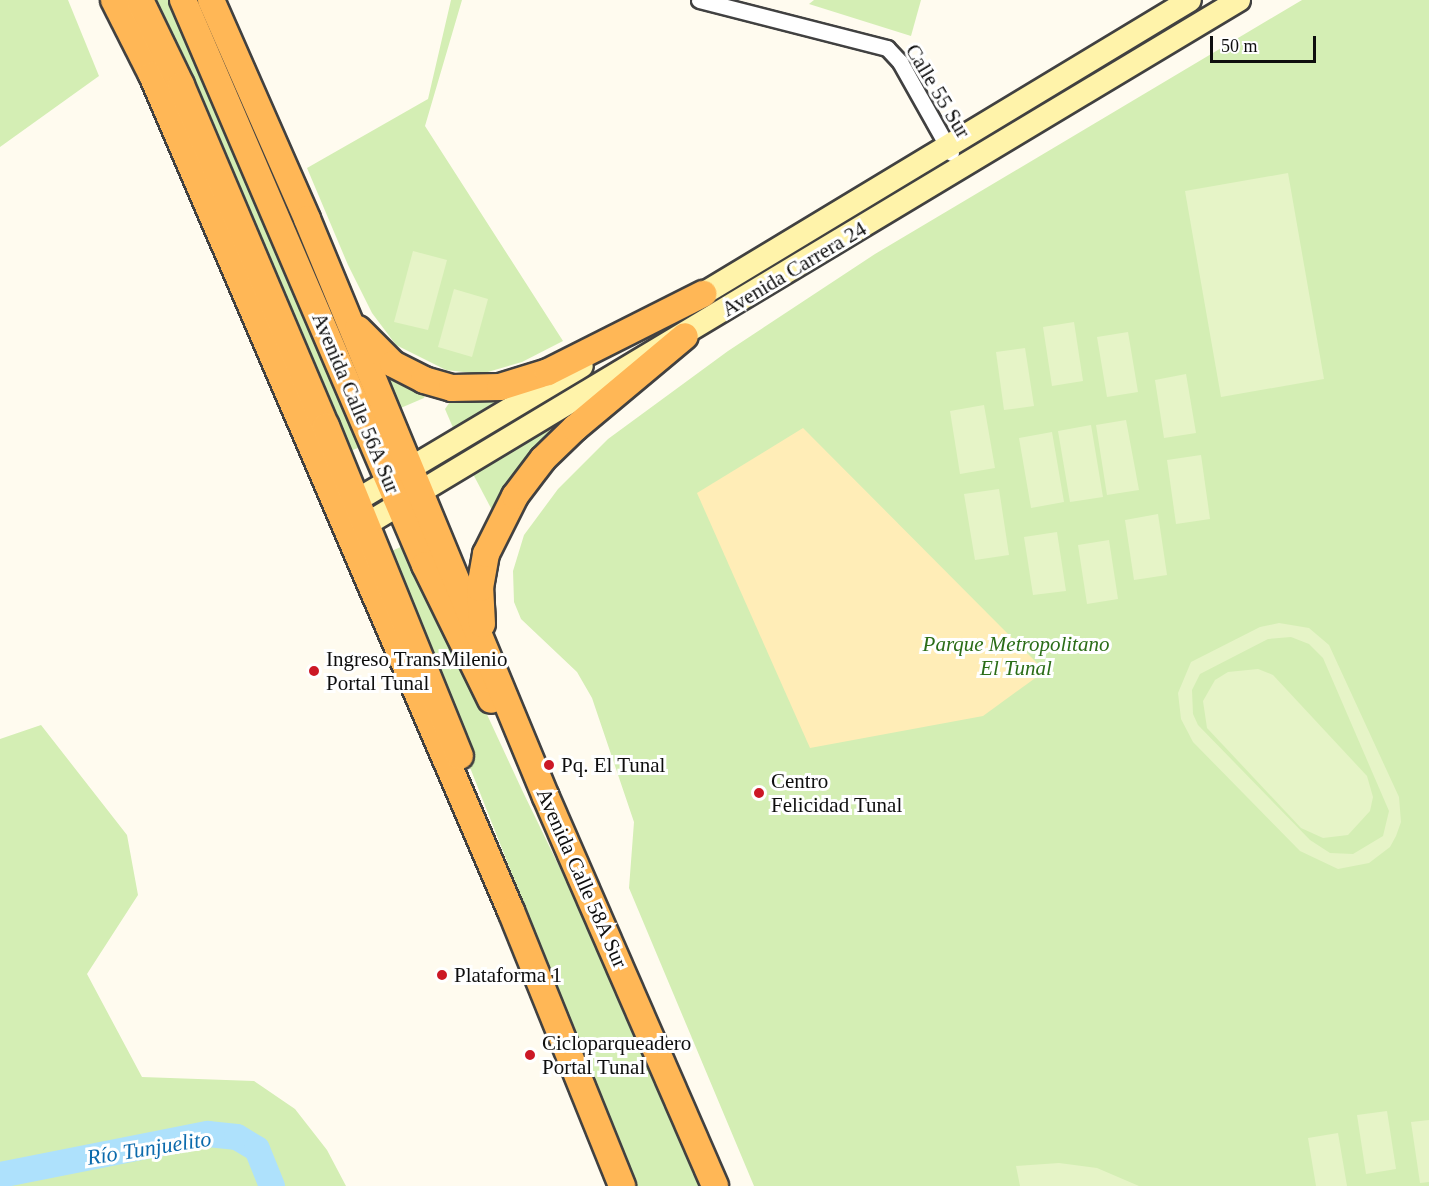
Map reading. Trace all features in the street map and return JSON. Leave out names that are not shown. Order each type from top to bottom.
[{"type":"highway","points":[[114,0],[357,529],[622,1186]]},
{"type":"highway","name":"Avenida Calle 56A Sur","points":[[140,0],[226,191],[347,506]]},
{"type":"highway","name":"Avenida Calle 56A Sur","points":[[183,0],[405,487]]},
{"type":"highway","name":"Avenida Calle 56A Sur","points":[[211,0],[342,304],[405,487],[469,660],[546,797]]},
{"type":"highway","points":[[181,142],[226,191]]},
{"type":"highway","points":[[342,304],[358,329],[393,364],[424,380],[476,390],[517,383],[548,372],[703,294]]},
{"type":"highway","points":[[486,651],[482,572],[495,531],[509,504],[543,459],[575,428],[685,336]]},
{"type":"highway","name":"Avenida Calle 58A Sur","points":[[405,487],[486,651],[546,797],[715,1186]]},
{"type":"main road","name":"Avenida Carrera 24","points":[[357,529],[405,487],[703,294],[1190,0]]},
{"type":"main road","name":"Avenida Carrera 24","points":[[347,506],[405,487],[685,336],[1239,0]]},
{"type":"street","name":"Calle 55 Sur","points":[[699,0],[887,48],[900,62],[960,168]]},
{"type":"green space","points":[[0,0],[68,0],[99,76],[0,147]]},
{"type":"green space","points":[[148,0],[174,0],[366,445],[350,451]]},
{"type":"green space","points":[[451,0],[462,0],[425,126],[563,341],[522,362],[481,374],[446,370],[396,345],[372,313],[348,265],[307,168],[428,99]]},
{"type":"green space","points":[[814,0],[921,0],[911,36],[809,4]]},
{"type":"green space","name":"Parque Metropolitano El Tunal","points":[[1302,0],[1429,0],[1429,1186],[754,1186],[629,888],[634,822],[592,698],[577,672],[521,619],[514,602],[513,571],[524,535],[558,489],[608,439],[728,351],[875,254]]},
{"type":"green space","points":[[1288,173],[1324,379],[1221,397],[1185,191]]},
{"type":"green space","points":[[413,251],[447,260],[428,330],[394,322]]},
{"type":"green space","points":[[454,289],[488,299],[472,357],[438,347]]},
{"type":"green space","points":[[1074,322],[1083,381],[1052,386],[1043,327]]},
{"type":"green space","points":[[1128,332],[1138,392],[1107,397],[1097,337]]},
{"type":"green space","points":[[1025,348],[1034,406],[1004,410],[996,352]]},
{"type":"green space","points":[[371,353],[427,389],[424,398],[396,410]]},
{"type":"green space","points":[[1186,374],[1196,433],[1164,438],[1155,380]]},
{"type":"green space","points":[[529,388],[454,430],[445,409],[454,396]]},
{"type":"green space","points":[[597,397],[493,512],[473,474]]},
{"type":"green space","points":[[984,405],[995,468],[960,474],[950,411]]},
{"type":"green space","points":[[1126,420],[1139,490],[1107,495],[1096,425]]},
{"type":"green space","points":[[1091,425],[1103,497],[1070,502],[1058,431]]},
{"type":"green space","points":[[1052,432],[1064,502],[1031,508],[1019,438]]},
{"type":"green space","points":[[1201,455],[1210,519],[1176,524],[1167,460]]},
{"type":"green space","points":[[999,489],[1009,555],[975,560],[964,494]]},
{"type":"green space","points":[[1158,514],[1167,575],[1134,580],[1125,520]]},
{"type":"green space","points":[[1057,532],[1066,591],[1033,595],[1024,537]]},
{"type":"green space","points":[[1109,540],[1118,599],[1087,604],[1078,545]]},
{"type":"green space","points":[[408,544],[522,790],[641,1035],[702,1186],[635,1186],[428,661],[389,552]]},
{"type":"green space","points":[[1279,623],[1309,628],[1329,645],[1399,797],[1401,822],[1396,836],[1390,847],[1369,863],[1338,869],[1300,851],[1193,742],[1181,719],[1178,693],[1191,662],[1260,627]],"holes":[[[1291,637],[1309,644],[1323,658],[1389,811],[1383,836],[1353,854],[1330,853],[1310,840],[1198,725],[1193,714],[1192,690],[1200,674],[1268,639]]]},
{"type":"green space","points":[[1258,669],[1273,675],[1367,776],[1373,797],[1370,811],[1348,835],[1323,838],[1301,828],[1207,728],[1203,701],[1215,680],[1228,672]]},
{"type":"green space","points":[[41,725],[127,835],[138,895],[87,974],[142,1077],[254,1081],[295,1109],[327,1150],[346,1186],[0,1186],[0,739]]},
{"type":"green space","points":[[1387,1111],[1396,1169],[1366,1174],[1357,1115]]},
{"type":"green space","points":[[1429,1120],[1429,1182],[1420,1183],[1411,1122]]},
{"type":"green space","points":[[1338,1133],[1347,1186],[1316,1186],[1308,1138]]},
{"type":"green space","points":[[1059,1163],[1097,1168],[1139,1186],[1020,1186],[1016,1166]]},
{"type":"sand","points":[[803,428],[1045,671],[983,716],[810,748],[697,493]]},
{"type":"waterway","name":"Río Tunjuelito","points":[[0,1175],[208,1134],[237,1137],[257,1149],[272,1186]]},
{"type":"place","name":"Ingreso TransMilenio Portal Tunal","points":[[314,671]]},
{"type":"place","name":"Pq. El Tunal","points":[[549,765]]},
{"type":"place","name":"Centro Felicidad Tunal","points":[[759,793]]},
{"type":"place","name":"Plataforma 1","points":[[442,975]]},
{"type":"place","name":"Cicloparqueadero Portal Tunal","points":[[530,1055]]}]
